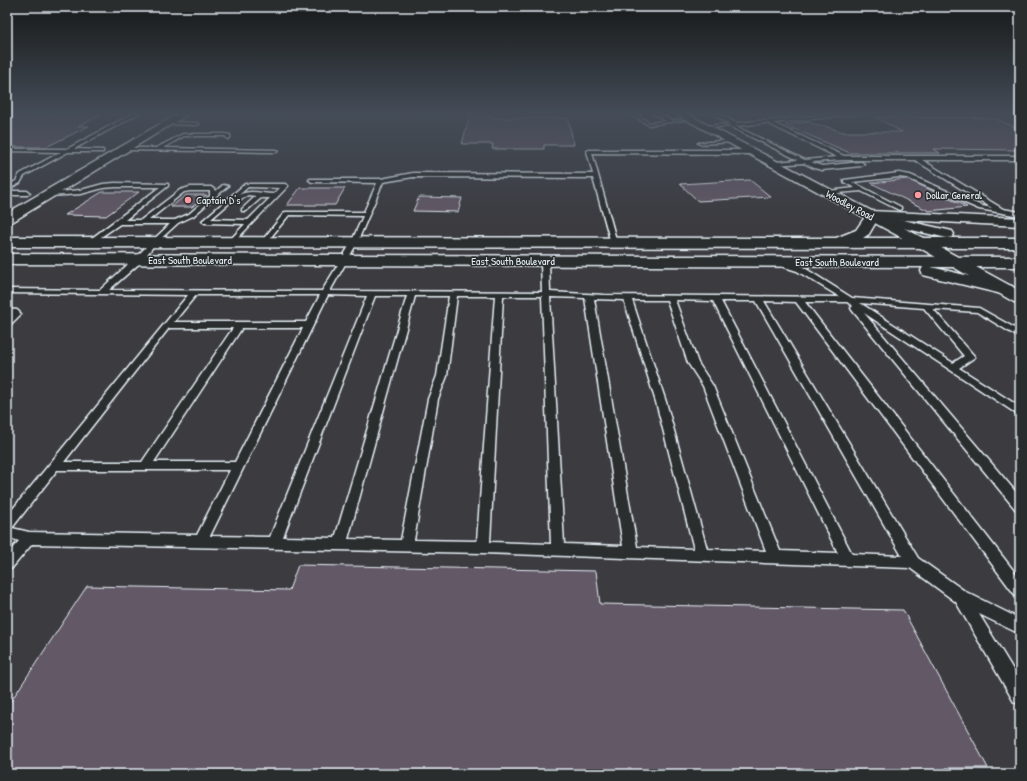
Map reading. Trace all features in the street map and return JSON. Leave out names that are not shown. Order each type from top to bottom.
[{"type":"main road","name":"Woodley Road","points":[[747,149],[920,242],[1013,294]]},
{"type":"main road","points":[[837,243],[856,236],[866,229],[871,216],[946,234],[1013,242]]},
{"type":"main road","name":"East South Boulevard","points":[[7,242],[1013,242]]},
{"type":"main road","name":"East South Boulevard","points":[[7,259],[1020,262]]},
{"type":"main road","points":[[877,262],[941,274],[1013,294]]},
{"type":"street","points":[[81,162],[104,149]]},
{"type":"street","points":[[7,219],[124,149]]},
{"type":"street","points":[[7,205],[30,191]]},
{"type":"street","points":[[871,216],[1020,222]]},
{"type":"lane","points":[[7,188],[18,182],[22,175],[71,149]]},
{"type":"lane","points":[[170,149],[276,151]]},
{"type":"lane","points":[[780,149],[816,167],[822,168],[887,159]]},
{"type":"lane","points":[[825,149],[843,158]]},
{"type":"lane","points":[[9,151],[101,151]]},
{"type":"lane","points":[[614,243],[588,151],[752,152]]},
{"type":"lane","points":[[776,164],[843,158],[1020,158]]},
{"type":"lane","points":[[916,158],[1005,213]]},
{"type":"lane","points":[[887,159],[895,168],[901,169]]},
{"type":"lane","points":[[312,180],[381,181],[413,175],[595,176]]},
{"type":"lane","points":[[899,208],[846,180],[899,175],[908,176],[981,208],[1005,213],[1020,214]]},
{"type":"lane","points":[[200,541],[325,293],[354,243],[381,181]]},
{"type":"lane","points":[[49,194],[81,192],[103,186],[115,185],[173,186]]},
{"type":"lane","points":[[207,219],[247,185],[285,186],[230,242]]},
{"type":"lane","points":[[90,242],[166,186]]},
{"type":"lane","points":[[102,292],[176,222],[191,215],[225,186],[181,186]]},
{"type":"lane","points":[[143,222],[182,191],[190,189],[211,189],[213,190],[212,196]]},
{"type":"lane","points":[[828,193],[861,189]]},
{"type":"lane","points":[[7,193],[30,191]]},
{"type":"lane","points":[[118,222],[176,222],[207,219],[221,215],[243,194],[256,193],[259,196],[275,196]]},
{"type":"lane","points":[[233,222],[259,196]]},
{"type":"lane","points":[[264,242],[287,213],[366,214]]},
{"type":"lane","points":[[207,219],[250,222]]},
{"type":"lane","points":[[545,261],[558,550]]},
{"type":"lane","points":[[776,262],[800,269],[1020,412]]},
{"type":"lane","points":[[7,291],[453,293],[716,299],[848,300],[979,310],[1020,335]]},
{"type":"lane","points":[[7,525],[194,292]]},
{"type":"lane","points":[[275,542],[372,293]]},
{"type":"lane","points":[[340,544],[412,293]]},
{"type":"lane","points":[[406,546],[433,399],[442,376],[453,293]]},
{"type":"lane","points":[[482,548],[499,294]]},
{"type":"lane","points":[[589,296],[631,552]]},
{"type":"lane","points":[[627,297],[661,402],[702,555]]},
{"type":"lane","points":[[670,298],[693,364],[708,386],[775,557]]},
{"type":"lane","points":[[716,299],[848,560]]},
{"type":"lane","points":[[759,299],[913,562],[961,596],[1020,627]]},
{"type":"lane","points":[[799,300],[1020,590]]},
{"type":"lane","points":[[848,300],[1020,506]]},
{"type":"lane","points":[[926,306],[970,357],[952,368]]},
{"type":"lane","points":[[7,312],[14,312],[17,314],[7,323]]},
{"type":"lane","points":[[167,325],[310,325]]},
{"type":"lane","points":[[145,466],[240,325]]},
{"type":"lane","points":[[54,466],[239,466]]},
{"type":"lane","points":[[7,532],[29,538],[275,542],[913,562]]},
{"type":"lane","points":[[7,564],[29,538]]},
{"type":"lane","points":[[961,596],[1020,696]]},
{"type":"shaded area","points":[[7,149],[1020,149],[1020,774],[7,774]]},
{"type":"building","points":[[842,149],[935,149],[940,153],[850,153]]},
{"type":"building","points":[[972,149],[1020,149],[1020,150]]},
{"type":"building","name":"Dollar General","points":[[907,179],[967,207],[929,211],[871,183]]},
{"type":"building","points":[[750,180],[771,197],[698,201],[680,184]]},
{"type":"building","points":[[300,188],[345,188],[335,205],[287,205]]},
{"type":"building","points":[[102,192],[139,192],[106,216],[65,215]]},
{"type":"building","points":[[186,195],[207,195],[192,207],[171,207]]},
{"type":"building","points":[[419,197],[462,198],[458,212],[413,211]]},
{"type":"building","points":[[298,565],[596,571],[600,604],[903,610],[988,768],[945,768],[948,774],[7,774],[7,707],[87,586],[289,590]]},
{"type":"place","name":"Dollar General","points":[[918,195]]},
{"type":"place","name":"Captain D's","points":[[188,200]]}]
